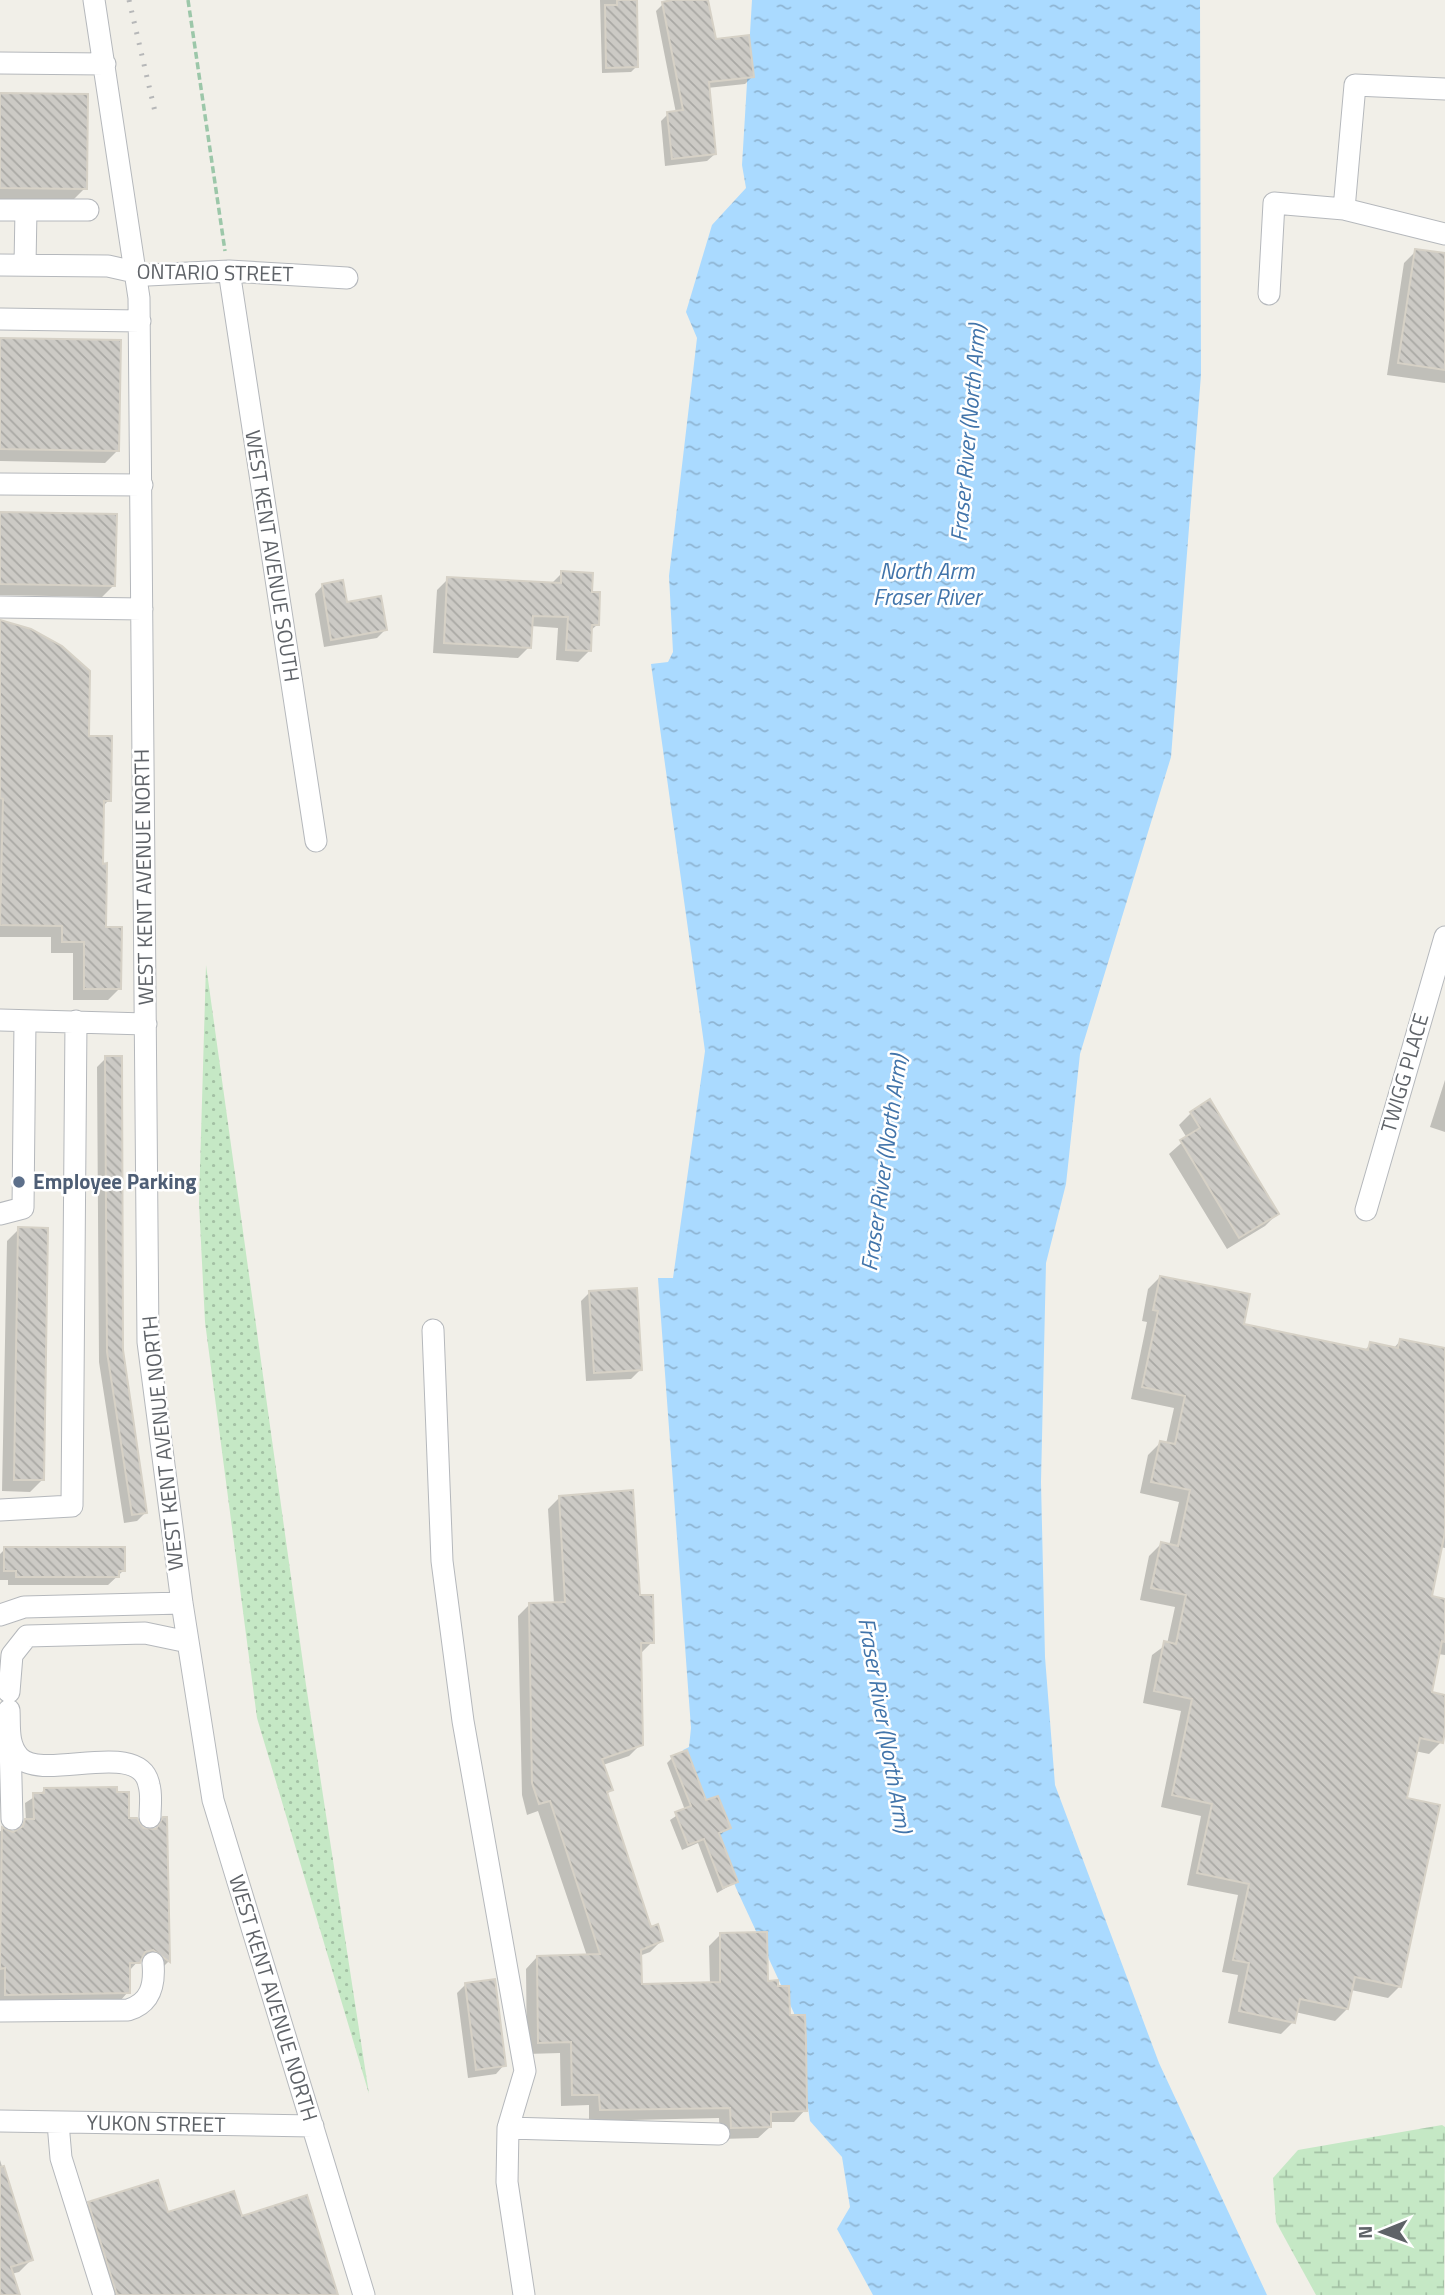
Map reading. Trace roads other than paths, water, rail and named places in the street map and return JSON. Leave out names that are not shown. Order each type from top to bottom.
[{"type":"street","name":"WEST KENT AVENUE NORTH","points":[[94,0],[140,321],[148,1342],[181,1603],[219,1827],[272,1988],[364,2295]]},
{"type":"street","points":[[0,64],[105,64]]},
{"type":"street","points":[[1344,209],[1355,85],[1445,89]]},
{"type":"street","points":[[1269,294],[1274,202],[1344,209],[1445,234]]},
{"type":"street","points":[[0,210],[88,211]]},
{"type":"street","points":[[25,265],[26,211]]},
{"type":"street","name":"ONTARIO STREET","points":[[0,265],[108,266],[135,273],[167,275],[229,271],[347,278]]},
{"type":"street","name":"WEST KENT AVENUE SOUTH","points":[[229,271],[316,841]]},
{"type":"street","points":[[0,319],[140,321]]},
{"type":"street","points":[[0,484],[142,485]]},
{"type":"street","points":[[0,607],[142,609]]},
{"type":"street","name":"TWIGG PLACE","points":[[1366,1210],[1445,937]]},
{"type":"street","points":[[0,1020],[146,1024]]},
{"type":"street","points":[[0,1214],[23,1208],[24,1021]]},
{"type":"street","points":[[0,1510],[72,1506],[76,1021]]},
{"type":"street","points":[[433,1330],[442,1561],[463,1721],[525,2071],[508,2128],[507,2182],[524,2295]]},
{"type":"street","points":[[0,1615],[24,1607],[181,1603]]},
{"type":"street","points":[[12,1819],[9,1701],[12,1655],[27,1636],[145,1633],[188,1642]]},
{"type":"street","points":[[0,1766],[10,1742]]},
{"type":"street","points":[[10,1742],[20,1759],[36,1765],[129,1764],[143,1773],[149,1783],[150,1818]]},
{"type":"street","points":[[0,2011],[128,2010],[139,2006],[148,1998],[152,1989],[153,1963]]},
{"type":"street","name":"YUKON STREET","points":[[0,2121],[313,2126]]},
{"type":"street","points":[[58,2123],[61,2158],[104,2295]]},
{"type":"street","points":[[508,2128],[719,2134]]},
{"type":"water","name":"North Arm Fraser River","points":[[752,0],[1200,0],[1201,375],[1171,757],[1080,1054],[1066,1184],[1046,1263],[1041,1482],[1045,1657],[1055,1785],[1159,2063],[1267,2295],[873,2295],[837,2229],[850,2207],[842,2157],[810,2121],[794,2013],[736,1888],[683,1750],[689,1747],[691,1728],[658,1278],[673,1278],[705,1051],[651,664],[668,662],[673,652],[669,576],[697,338],[686,312],[712,225],[746,188],[742,165]]},
{"type":"railway","points":[[129,0],[156,116]]},
{"type":"place","name":"Employee Parking","points":[[19,1182]]},
{"type":"water label","name":"Fraser River (North Arm)","points":[[968,433]]},
{"type":"water label","name":"Fraser River (North Arm)","points":[[884,1163]]},
{"type":"water label","name":"Fraser River (North Arm)","points":[[885,1725]]}]
